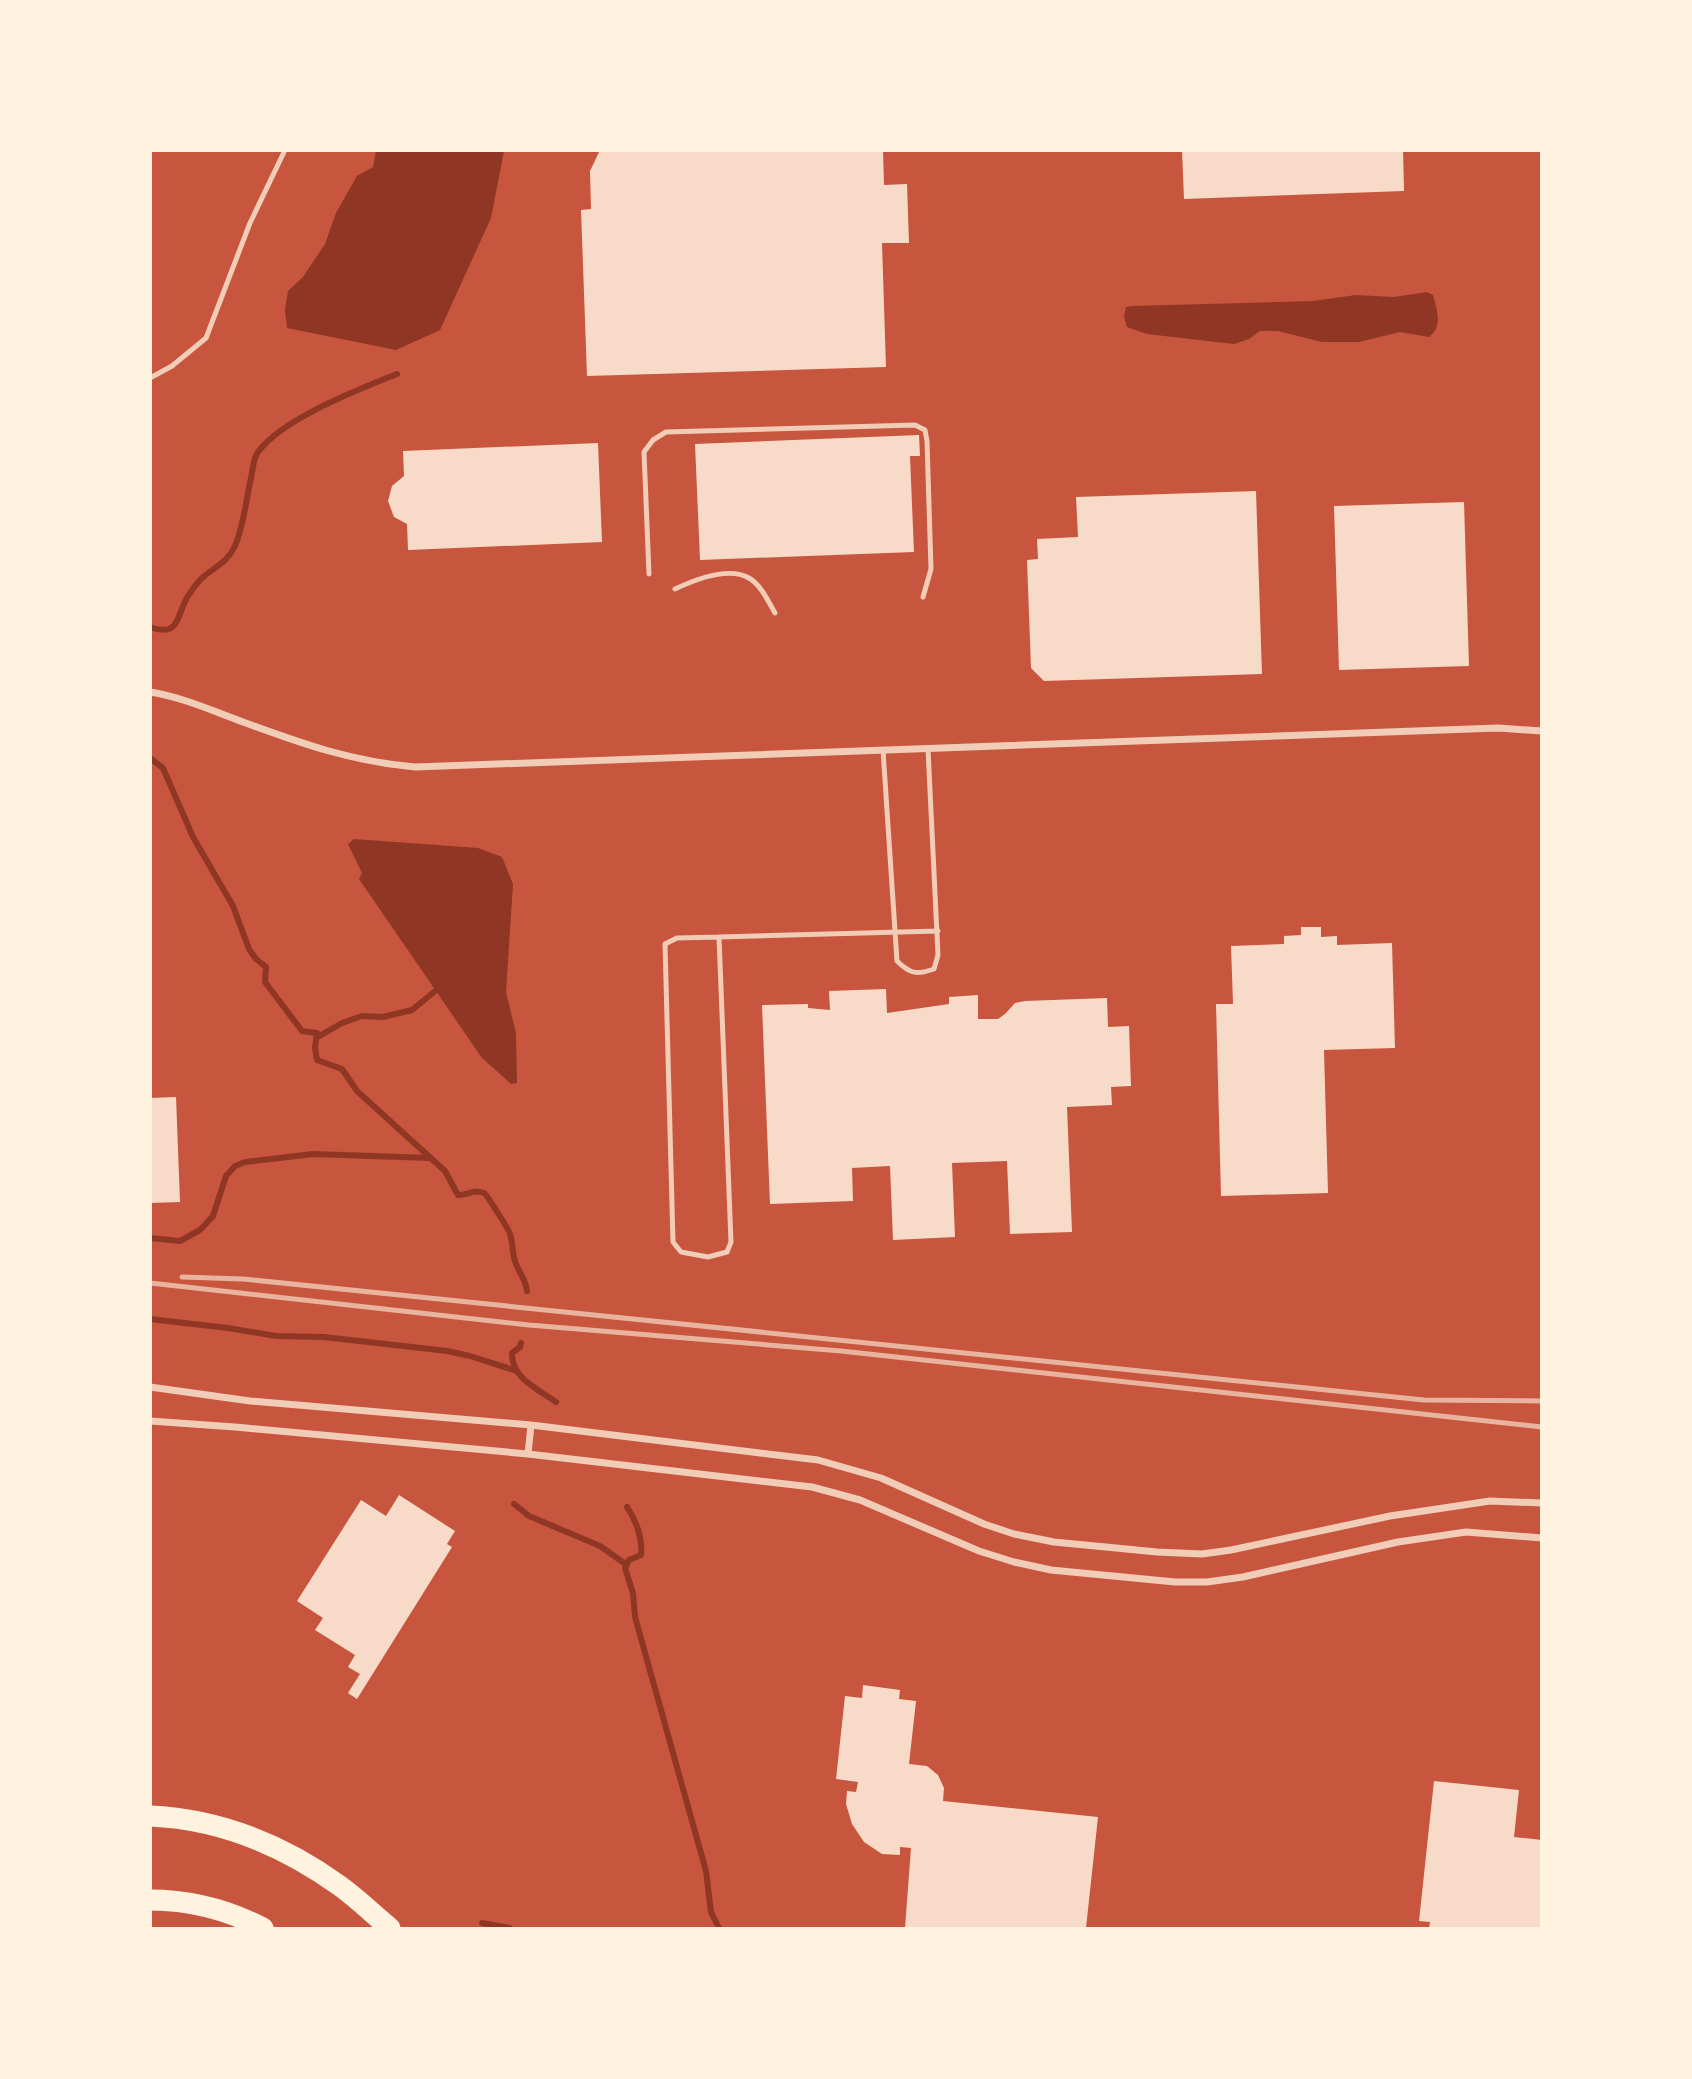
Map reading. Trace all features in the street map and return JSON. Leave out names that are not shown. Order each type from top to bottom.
[{"type":"highway","points":[[150,1816],[183,1818],[221,1826],[264,1842],[301,1861],[341,1887],[390,1928]]},
{"type":"highway","points":[[150,1900],[201,1905],[263,1928]]},
{"type":"street","points":[[150,692],[200,706],[343,757],[415,767],[1498,728],[1542,731]]},
{"type":"street","points":[[150,1387],[250,1401],[531,1425],[818,1460],[881,1478],[984,1524],[1014,1534],[1054,1542],[1157,1552],[1202,1553],[1231,1550],[1390,1516],[1490,1501],[1542,1503]]},
{"type":"street","points":[[150,1422],[235,1427],[528,1454],[812,1487],[860,1500],[979,1551],[1014,1563],[1051,1570],[1175,1582],[1207,1582],[1243,1577],[1398,1542],[1466,1532],[1542,1538]]},
{"type":"street","points":[[528,1454],[531,1425]]},
{"type":"lane","points":[[150,378],[172,366],[206,338],[250,223],[285,150]]},
{"type":"lane","points":[[649,574],[644,452],[653,440],[666,432],[915,425],[925,430],[927,441],[931,569],[923,597]]},
{"type":"lane","points":[[675,589],[705,576],[727,574],[748,577],[760,589],[775,613]]},
{"type":"lane","points":[[883,750],[897,961],[908,972],[920,974],[934,969],[938,955],[928,749]]},
{"type":"lane","points":[[719,937],[732,1242],[727,1252],[708,1257],[681,1252],[673,1242],[665,944],[677,937],[938,932]]},
{"type":"shaded area","points":[[376,151],[504,151],[491,218],[440,330],[396,350],[287,328],[285,309],[288,291],[303,277],[325,244],[336,213],[357,176],[373,167]]},
{"type":"shaded area","points":[[1427,292],[1433,295],[1438,318],[1436,328],[1429,337],[1400,332],[1359,342],[1322,342],[1278,331],[1260,331],[1249,339],[1234,344],[1147,334],[1127,327],[1124,317],[1126,307],[1133,306],[1313,301],[1356,295],[1394,297]]},
{"type":"shaded area","points":[[354,839],[478,848],[502,857],[513,884],[506,992],[516,1033],[517,1083],[511,1084],[482,1058],[359,879],[362,873],[348,844]]},
{"type":"building","points":[[600,150],[883,150],[884,185],[907,184],[909,243],[882,243],[886,367],[587,376],[581,210],[591,209],[590,171]]},
{"type":"building","points":[[1182,150],[1403,150],[1404,191],[1184,199]]},
{"type":"building","points":[[919,435],[920,456],[910,456],[914,552],[700,560],[695,444]]},
{"type":"building","points":[[598,443],[602,542],[408,550],[407,524],[394,517],[388,501],[392,486],[404,476],[403,451]]},
{"type":"building","points":[[1256,491],[1262,674],[1044,681],[1031,668],[1027,560],[1038,559],[1037,539],[1078,537],[1076,497]]},
{"type":"building","points":[[1464,502],[1469,666],[1339,670],[1334,506]]},
{"type":"building","points":[[1301,927],[1321,927],[1321,937],[1337,936],[1337,945],[1392,943],[1395,1048],[1324,1050],[1328,1193],[1221,1196],[1216,1004],[1233,1004],[1231,946],[1284,944],[1284,936],[1301,935]]},
{"type":"building","points":[[886,989],[887,1013],[949,1004],[949,997],[978,995],[978,1019],[998,1019],[1015,1003],[1025,1001],[1107,998],[1108,1027],[1129,1026],[1131,1086],[1111,1087],[1112,1105],[1067,1107],[1072,1232],[1010,1234],[1007,1161],[952,1163],[955,1237],[893,1240],[890,1166],[852,1168],[853,1201],[770,1204],[762,1005],[808,1004],[808,1008],[830,1010],[829,991]]},
{"type":"building","points":[[176,1097],[180,1202],[150,1203],[150,1098]]},
{"type":"building","points":[[399,1495],[455,1531],[447,1544],[452,1547],[357,1699],[348,1693],[360,1674],[348,1667],[355,1655],[315,1630],[323,1618],[297,1601],[361,1500],[386,1516]]},
{"type":"building","points":[[863,1685],[900,1690],[899,1699],[916,1701],[909,1764],[927,1766],[938,1775],[944,1788],[943,1801],[1098,1817],[1086,1928],[905,1928],[911,1848],[900,1847],[900,1855],[882,1854],[864,1842],[852,1824],[846,1804],[847,1791],[856,1792],[858,1782],[836,1779],[845,1696],[862,1698]]},
{"type":"building","points":[[1434,1781],[1519,1790],[1514,1837],[1542,1840],[1542,1928],[1429,1928],[1430,1922],[1419,1921]]},
{"type":"waterway","points":[[150,627],[160,630],[172,627],[196,585],[232,552],[241,530],[255,458],[269,440],[322,406],[397,374]]},
{"type":"waterway","points":[[150,758],[163,768],[193,837],[233,906],[249,949],[266,967],[265,982],[302,1031],[317,1033],[317,1060],[342,1069],[357,1091],[445,1171],[458,1195],[484,1193],[510,1234],[515,1261],[527,1291]]},
{"type":"waterway","points":[[316,1038],[342,1023],[362,1016],[383,1017],[412,1010],[440,987]]},
{"type":"waterway","points":[[150,1238],[180,1241],[200,1230],[213,1216],[226,1176],[235,1166],[245,1162],[313,1154],[430,1158]]},
{"type":"waterway","points":[[150,1319],[276,1336],[324,1337],[447,1351],[517,1371]]},
{"type":"waterway","points":[[521,1343],[512,1353],[516,1369],[527,1382],[556,1402]]},
{"type":"waterway","points":[[514,1504],[529,1516],[600,1546],[627,1565]]},
{"type":"waterway","points":[[627,1507],[636,1524],[641,1543],[641,1555],[629,1560],[625,1568],[633,1593],[635,1617],[706,1871],[711,1912],[719,1928]]},
{"type":"waterway","points":[[482,1923],[510,1928]]},
{"type":"railway","points":[[182,1277],[243,1279],[1424,1400],[1542,1401]]},
{"type":"railway","points":[[150,1283],[529,1325],[841,1351],[1542,1427]]}]
